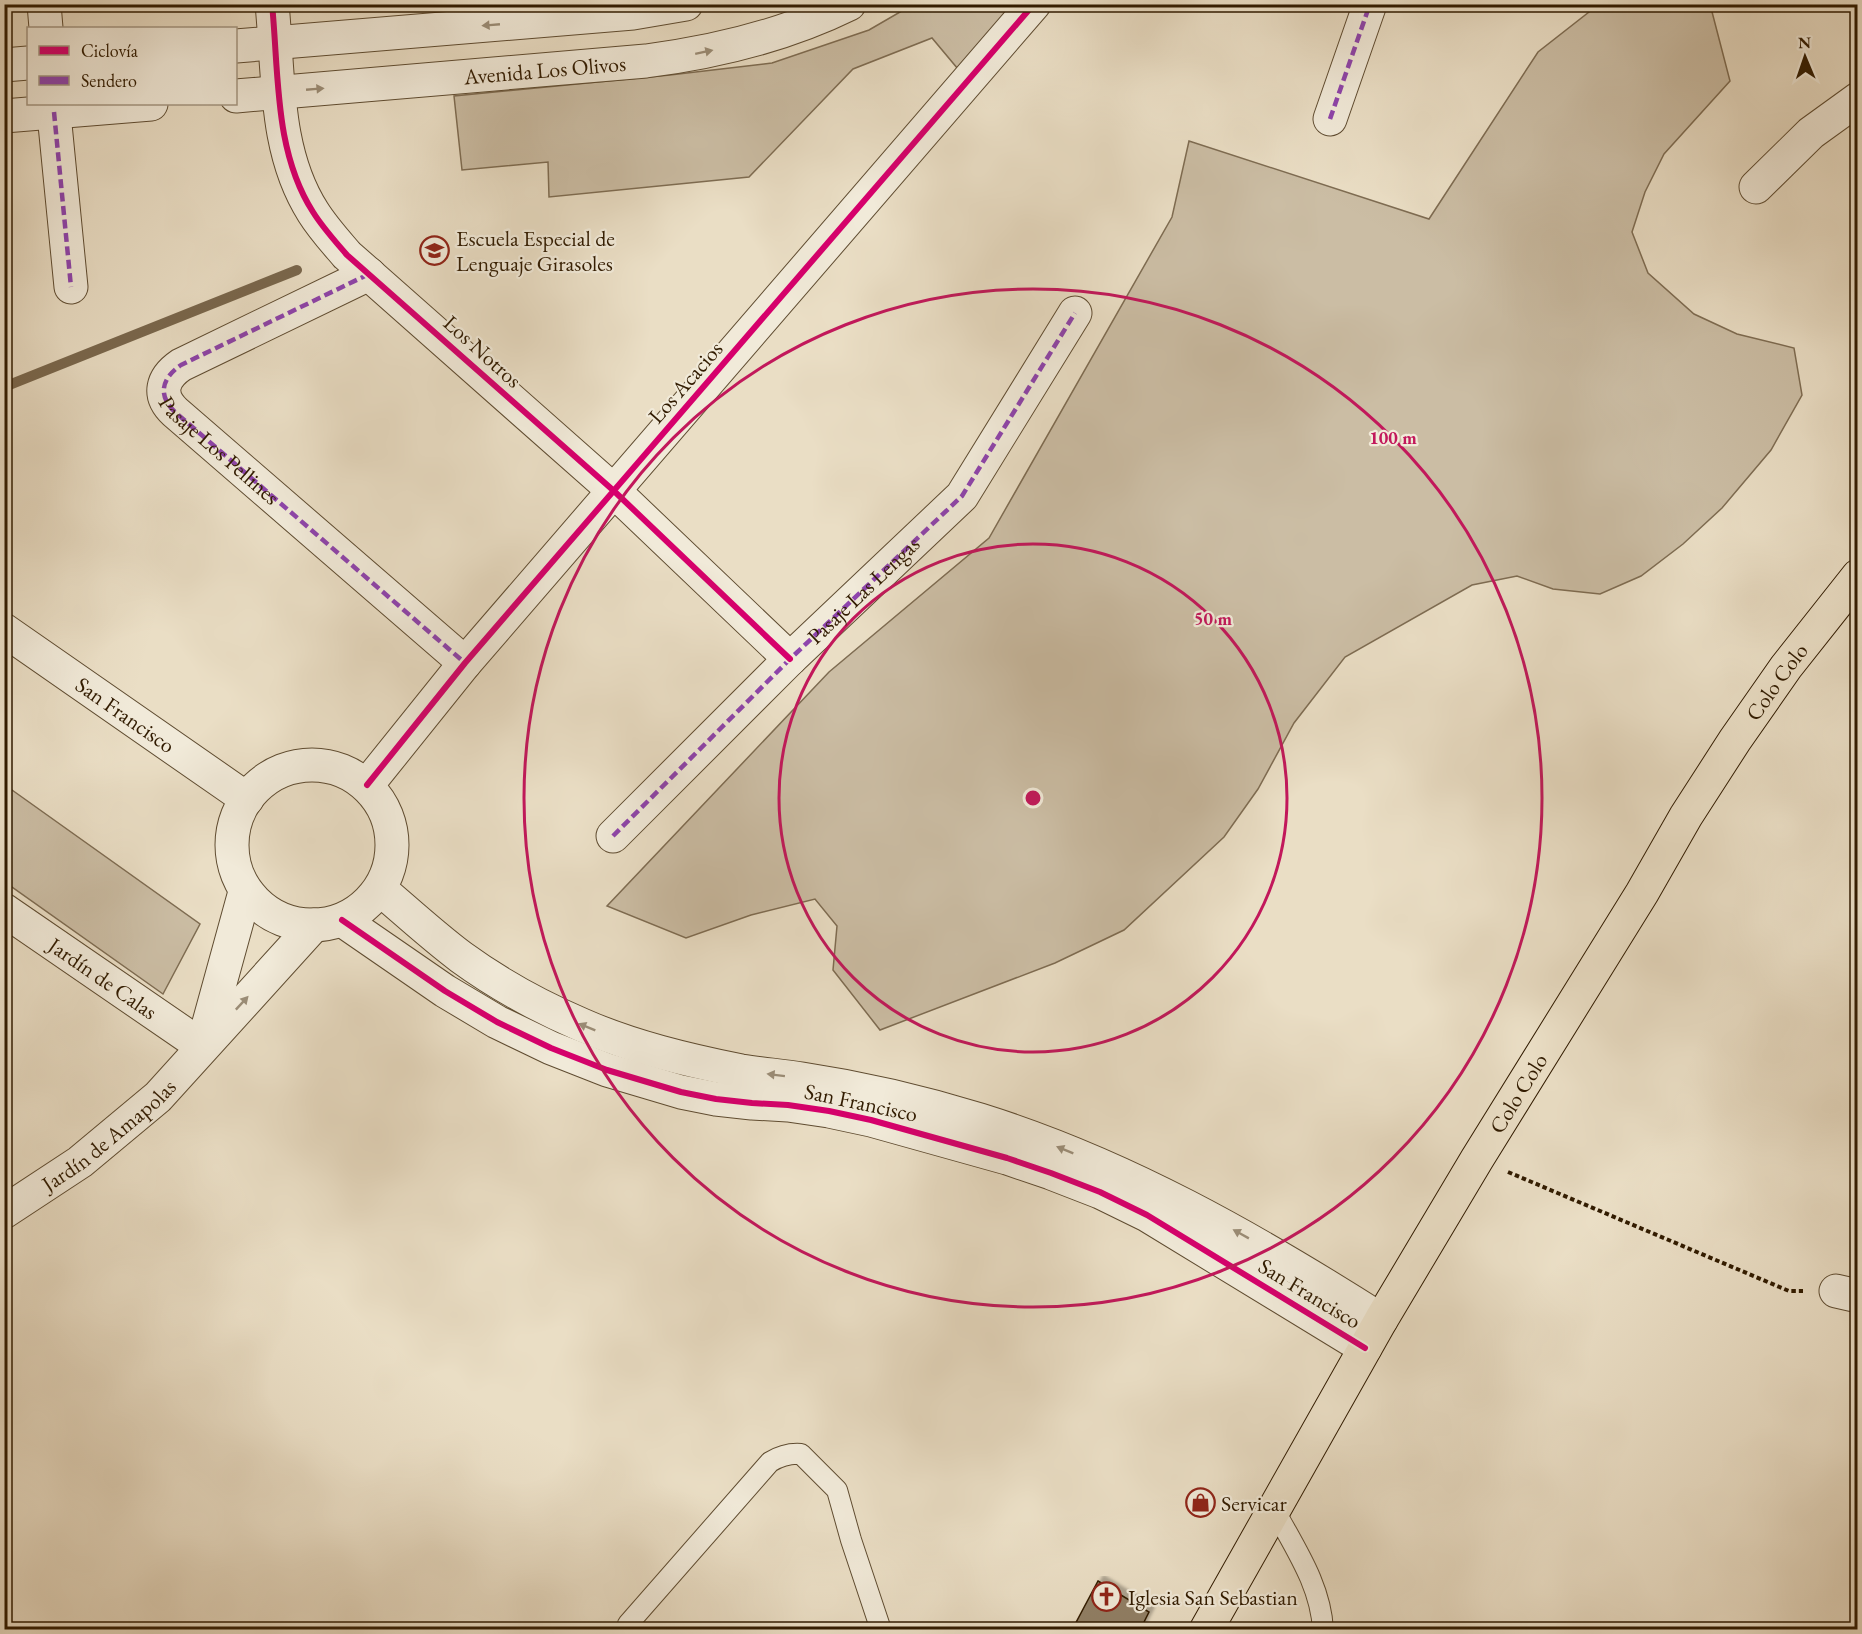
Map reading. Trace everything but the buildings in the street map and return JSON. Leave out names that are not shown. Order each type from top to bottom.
[{"type":"main road","name":"Colo Colo","points":[[1206,1629],[1381,1320],[1477,1159],[1642,893],[1686,816],[1786,667],[1857,576]]},
{"type":"street","points":[[44,4],[46,27]]},
{"type":"street","name":"Los Notros","points":[[273,4],[279,92],[286,144],[299,185],[312,210],[329,234],[347,255],[614,491],[790,659]]},
{"type":"street","points":[[237,46],[633,13],[686,4]]},
{"type":"street","name":"Avenida Los Olivos","points":[[237,96],[694,55],[741,45],[787,30],[849,4]]},
{"type":"street","name":"Los Acacios","points":[[367,785],[465,663],[1034,4]]},
{"type":"street","points":[[1330,119],[1370,4]]},
{"type":"street","points":[[4,65],[27,63]]},
{"type":"street","points":[[1756,187],[1811,133],[1857,99]]},
{"type":"street","points":[[4,116],[53,108],[126,105]]},
{"type":"street","points":[[53,108],[70,287]]},
{"type":"street","name":"Pasaje Los Pellines","points":[[369,274],[181,365],[171,372],[165,381],[164,392],[170,407],[465,663]]},
{"type":"street","name":"Pasaje Las Lengas","points":[[613,836],[790,659],[962,496],[1075,313]]},
{"type":"street","name":"San Francisco","points":[[4,630],[247,799]]},
{"type":"street","name":"San Francisco","points":[[317,765],[344,771],[367,785],[384,808],[393,835],[391,864],[380,890],[363,908],[328,922],[294,923],[276,917],[259,906],[245,892],[232,862],[233,828],[247,799],[266,780],[290,768],[317,765]]},
{"type":"street","name":"San Francisco","points":[[380,890],[461,957],[530,1000],[582,1025],[635,1044],[689,1059],[918,1102],[1039,1139],[1106,1167],[1245,1236],[1381,1320]]},
{"type":"street","name":"Jardín de Amapolas","points":[[202,1046],[245,892]]},
{"type":"street","name":"Jardín de Calas","points":[[4,910],[202,1046]]},
{"type":"street","name":"San Francisco","points":[[328,922],[497,1022],[551,1048],[607,1070],[681,1092],[740,1102],[830,1111],[871,1120],[1007,1158],[1100,1192],[1148,1215],[1365,1348]]},
{"type":"street","name":"Jardín de Amapolas","points":[[4,1212],[80,1162],[158,1097],[202,1046],[328,922]]},
{"type":"lane","points":[[628,1624],[770,1462],[793,1453],[801,1454],[837,1490],[881,1629]]},
{"type":"lane","points":[[1274,1509],[1316,1588],[1323,1629]]},
{"type":"path","points":[[1477,1159],[1788,1291],[1847,1294]]},
{"type":"shaded area","points":[[912,5],[1014,5],[958,69],[932,38],[853,69],[749,177],[549,197],[548,162],[462,170],[454,96],[772,63],[869,30]]},
{"type":"shaded area","points":[[1598,5],[1712,5],[1730,81],[1664,154],[1645,192],[1632,232],[1648,273],[1694,314],[1737,334],[1794,348],[1802,395],[1771,450],[1722,508],[1683,544],[1641,576],[1600,594],[1553,589],[1517,576],[1472,585],[1345,657],[1294,723],[1258,789],[1224,837],[1124,930],[1055,963],[880,1030],[833,970],[837,926],[815,899],[751,915],[686,938],[607,906],[829,672],[989,538],[1172,217],[1189,141],[1429,219],[1538,52]]},
{"type":"shaded area","points":[[5,785],[200,924],[163,994],[5,882]]},
{"type":"waterway","points":[[4,387],[297,270]]},
{"type":"marked path","points":[[1330,119],[1370,4]]},
{"type":"marked path","points":[[54,112],[71,287]]},
{"type":"marked path","points":[[369,274],[181,365],[166,381],[164,393],[169,406],[175,412],[465,663]]},
{"type":"marked path","points":[[613,836],[790,659],[962,496],[1075,313]]},
{"type":"cycle path","points":[[272,4],[281,111],[291,164],[300,188],[325,229],[347,255],[614,491],[790,659]]},
{"type":"cycle path","points":[[367,785],[465,663],[1034,4]]},
{"type":"cycle path","points":[[342,920],[445,991],[497,1022],[551,1048],[607,1070],[681,1092],[716,1099],[788,1105],[871,1120],[1007,1158],[1100,1192],[1147,1215],[1365,1348]]},
{"type":"place","name":"Escuela Especial de Lenguaje Girasoles","points":[[435,251]]},
{"type":"place","name":"Servicar","points":[[1200,1503]]},
{"type":"place","name":"Iglesia San Sebastian","points":[[1107,1597]]}]
